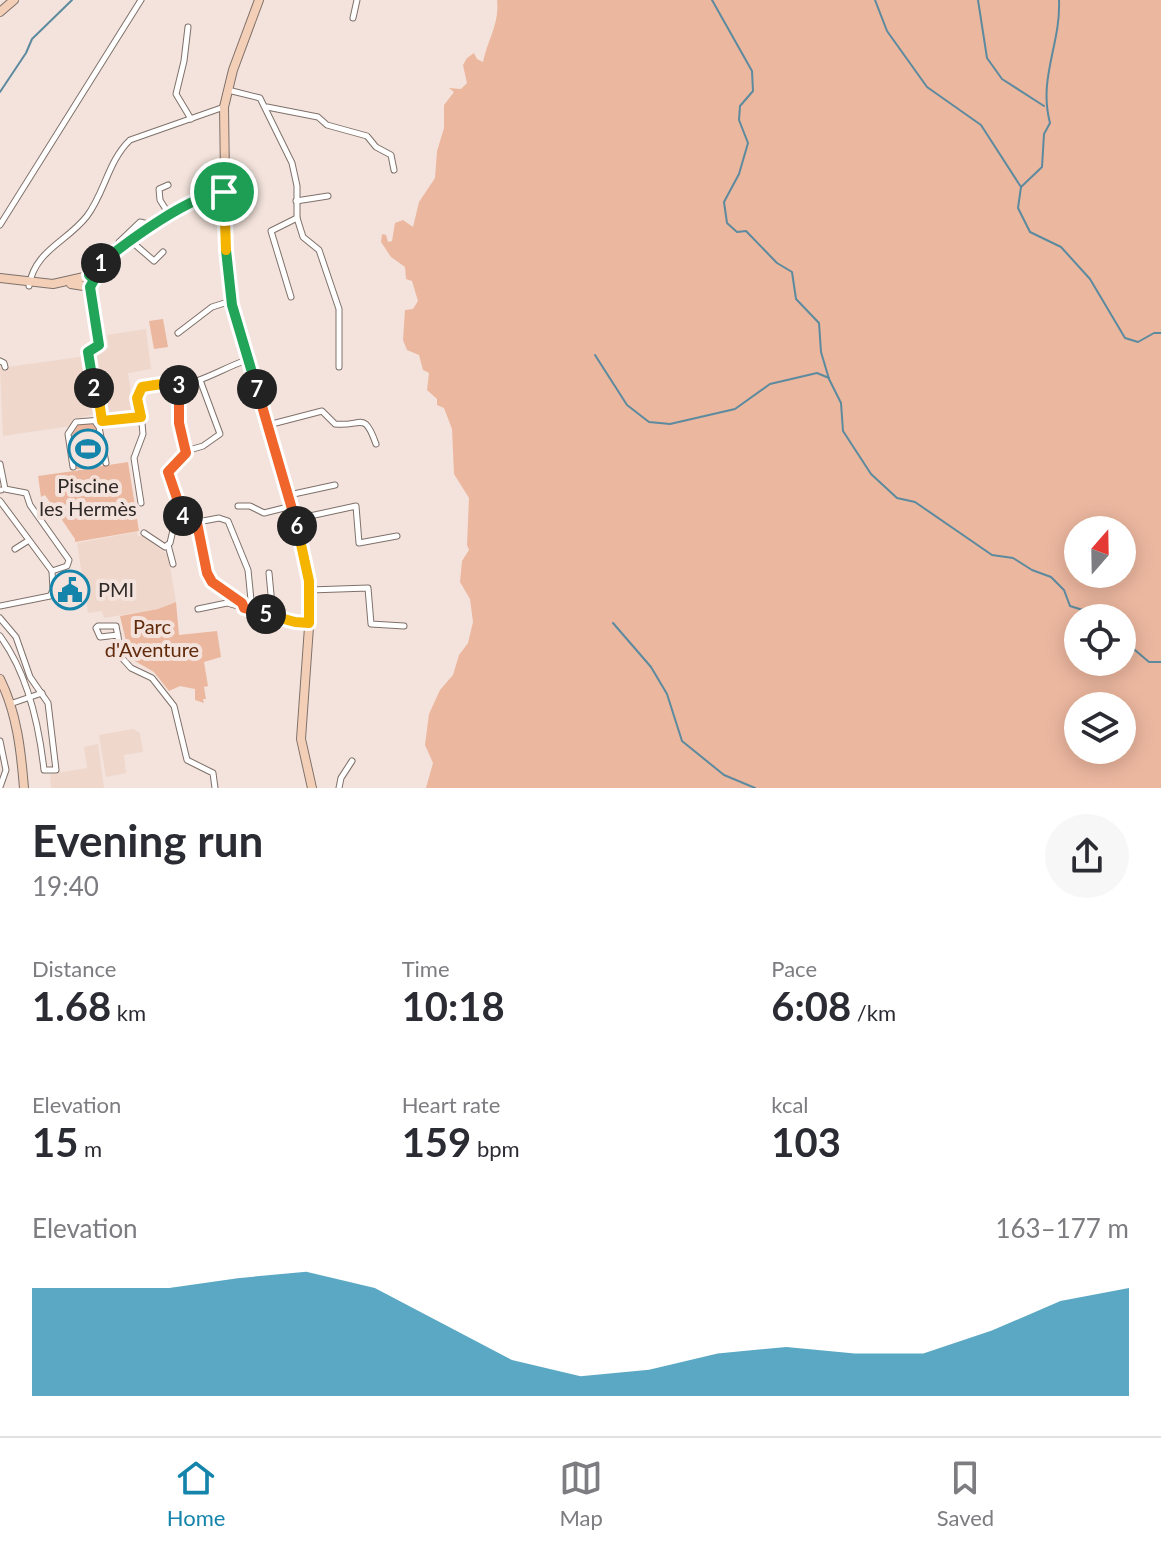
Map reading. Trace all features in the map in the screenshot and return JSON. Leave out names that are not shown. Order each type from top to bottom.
[{"type":"street","points":[[0,12],[14,0]]},
{"type":"street","points":[[0,225],[141,0]]},
{"type":"street","points":[[259,0],[227,90],[224,107],[227,276],[231,301],[296,519],[310,590],[301,739],[312,788]]},
{"type":"street","points":[[353,18],[357,0]]},
{"type":"street","points":[[188,27],[176,94],[191,119]]},
{"type":"street","points":[[227,90],[260,98],[292,163],[297,186],[297,218],[303,237],[319,250],[339,309],[339,367]]},
{"type":"street","points":[[30,285],[33,270],[43,255],[87,215],[125,145],[136,137],[224,107]]},
{"type":"street","points":[[266,107],[318,117],[327,125],[367,136],[376,147],[391,155],[394,170]]},
{"type":"street","points":[[168,185],[159,189],[160,200],[170,216]]},
{"type":"street","points":[[0,280],[30,285],[88,281],[121,249],[153,226],[208,196],[224,192]]},
{"type":"street","points":[[296,201],[328,196]]},
{"type":"street","points":[[291,297],[271,231],[297,218]]},
{"type":"street","points":[[121,249],[121,237],[140,222],[153,226]]},
{"type":"street","points":[[131,241],[154,261],[163,252]]},
{"type":"street","points":[[88,281],[99,345],[88,352],[106,463]]},
{"type":"street","points":[[178,333],[212,307],[231,301]]},
{"type":"street","points":[[141,503],[134,458],[142,441],[137,398],[142,387],[168,383],[180,386],[248,359]]},
{"type":"street","points":[[0,361],[5,367]]},
{"type":"street","points":[[186,451],[203,446],[220,434],[200,380]]},
{"type":"street","points":[[180,386],[179,423],[186,451],[185,457],[168,472],[186,522]]},
{"type":"street","points":[[268,425],[322,411],[335,424],[365,422],[371,428],[376,444]]},
{"type":"street","points":[[73,467],[68,434],[76,422],[141,417]]},
{"type":"street","points":[[0,464],[1,490],[22,490],[69,560],[67,566],[52,571]]},
{"type":"street","points":[[288,495],[335,485]]},
{"type":"street","points":[[0,501],[52,571],[53,590],[50,596],[0,606]]},
{"type":"street","points":[[238,506],[250,506],[264,513],[292,506]]},
{"type":"street","points":[[296,519],[356,506],[359,543],[397,536]]},
{"type":"street","points":[[173,564],[168,545],[173,530],[186,522],[219,518],[228,521],[248,570],[252,610]]},
{"type":"street","points":[[197,523],[207,573],[212,582],[242,603],[244,608]]},
{"type":"street","points":[[144,533],[162,546],[168,545]]},
{"type":"street","points":[[15,549],[27,540]]},
{"type":"street","points":[[269,573],[273,616]]},
{"type":"street","points":[[310,590],[368,588],[371,624],[404,626]]},
{"type":"street","points":[[198,609],[227,603],[309,623]]},
{"type":"street","points":[[0,618],[16,637],[26,669],[48,703],[56,770],[44,770],[29,697],[0,636]]},
{"type":"street","points":[[118,635],[122,658],[126,663],[149,676],[169,697],[177,715],[184,756],[191,764],[213,773],[215,788]]},
{"type":"street","points":[[0,679],[19,735],[24,788]]},
{"type":"street","points":[[10,704],[42,693]]},
{"type":"street","points":[[0,741],[6,770],[0,787]]},
{"type":"street","points":[[339,788],[341,778],[352,761]]},
{"type":"shaded area","points":[[146,329],[151,369],[128,373],[134,414],[103,419],[90,354],[109,348],[107,335]]},
{"type":"shaded area","points":[[87,356],[99,413],[73,419],[71,426],[3,436],[0,368]]},
{"type":"shaded area","points":[[137,532],[138,536],[143,536],[168,555],[176,602],[158,609],[104,618],[102,611],[88,613],[77,543]]},
{"type":"shaded area","points":[[133,729],[140,733],[143,752],[124,755],[126,773],[106,777],[99,735]]},
{"type":"shaded area","points":[[98,744],[104,788],[51,788],[50,774],[87,768],[84,747]]},
{"type":"green space","points":[[497,0],[1161,0],[1161,788],[426,788],[433,763],[425,745],[429,714],[440,690],[453,675],[459,655],[468,643],[473,622],[470,599],[460,582],[462,561],[469,550],[469,498],[454,474],[452,429],[444,408],[437,405],[437,399],[427,390],[429,373],[423,370],[419,355],[407,350],[403,340],[405,310],[413,309],[418,301],[412,281],[406,279],[405,267],[391,257],[381,242],[382,234],[386,235],[388,242],[392,241],[395,223],[403,220],[413,227],[419,202],[435,178],[437,151],[444,128],[444,105],[454,92],[449,88],[461,89],[467,83],[463,65],[467,58],[474,53],[483,62],[495,24]]},
{"type":"green space","points":[[163,319],[168,347],[154,349],[149,321]]},
{"type":"green space","points":[[91,422],[97,428],[102,453],[98,454],[100,465],[89,468],[128,462],[139,531],[75,542],[45,495],[41,497],[38,476],[88,469],[75,469],[76,454],[71,436],[78,425]]},
{"type":"green space","name":"Parc d'Aventure","points":[[176,602],[179,635],[217,631],[221,657],[204,662],[208,686],[204,687],[204,703],[195,700],[195,689],[180,686],[169,691],[154,672],[133,660],[129,654],[120,616],[158,609]]},
{"type":"waterway","points":[[0,92],[32,39],[72,0]]},
{"type":"waterway","points":[[712,0],[752,71],[753,91],[740,106],[739,120],[748,143],[739,174],[724,202],[727,223],[737,232],[746,231],[777,263],[792,272],[796,299],[819,323],[821,352],[829,379],[841,403],[843,431],[871,474],[897,498],[915,502],[992,555],[1013,558],[1051,577],[1064,590],[1069,604]]},
{"type":"waterway","points":[[875,0],[887,31],[927,87],[981,125],[1021,187]]},
{"type":"waterway","points":[[978,0],[987,58],[1002,79],[1044,106]]},
{"type":"waterway","points":[[1059,0],[1057,31],[1048,76],[1050,123],[1044,134],[1042,167],[1021,187],[1018,208],[1030,232],[1061,247],[1090,279],[1125,338],[1138,342],[1154,333],[1161,333]]},
{"type":"waterway","points":[[595,355],[627,405],[649,422],[670,424],[735,409],[770,384],[817,373],[829,378]]},
{"type":"waterway","points":[[613,623],[651,667],[667,694],[682,741],[724,775],[755,788]]},
{"type":"waterway","points":[[1136,651],[1149,662],[1161,662]]},
{"type":"place","name":"Piscine les Hermès","points":[[88,449]]},
{"type":"place","name":"PMI","points":[[70,590]]},
{"type":"route","points":[[224,192],[227,276],[232,305],[296,519],[309,581],[309,623],[244,608],[242,603],[212,582],[207,573],[197,523],[187,524],[168,472],[186,453],[179,423],[180,386],[168,383],[142,387],[137,398],[141,417],[102,421],[98,393],[94,388],[88,352],[99,345],[90,287],[94,280],[89,275],[146,230],[214,193],[224,192]]}]
